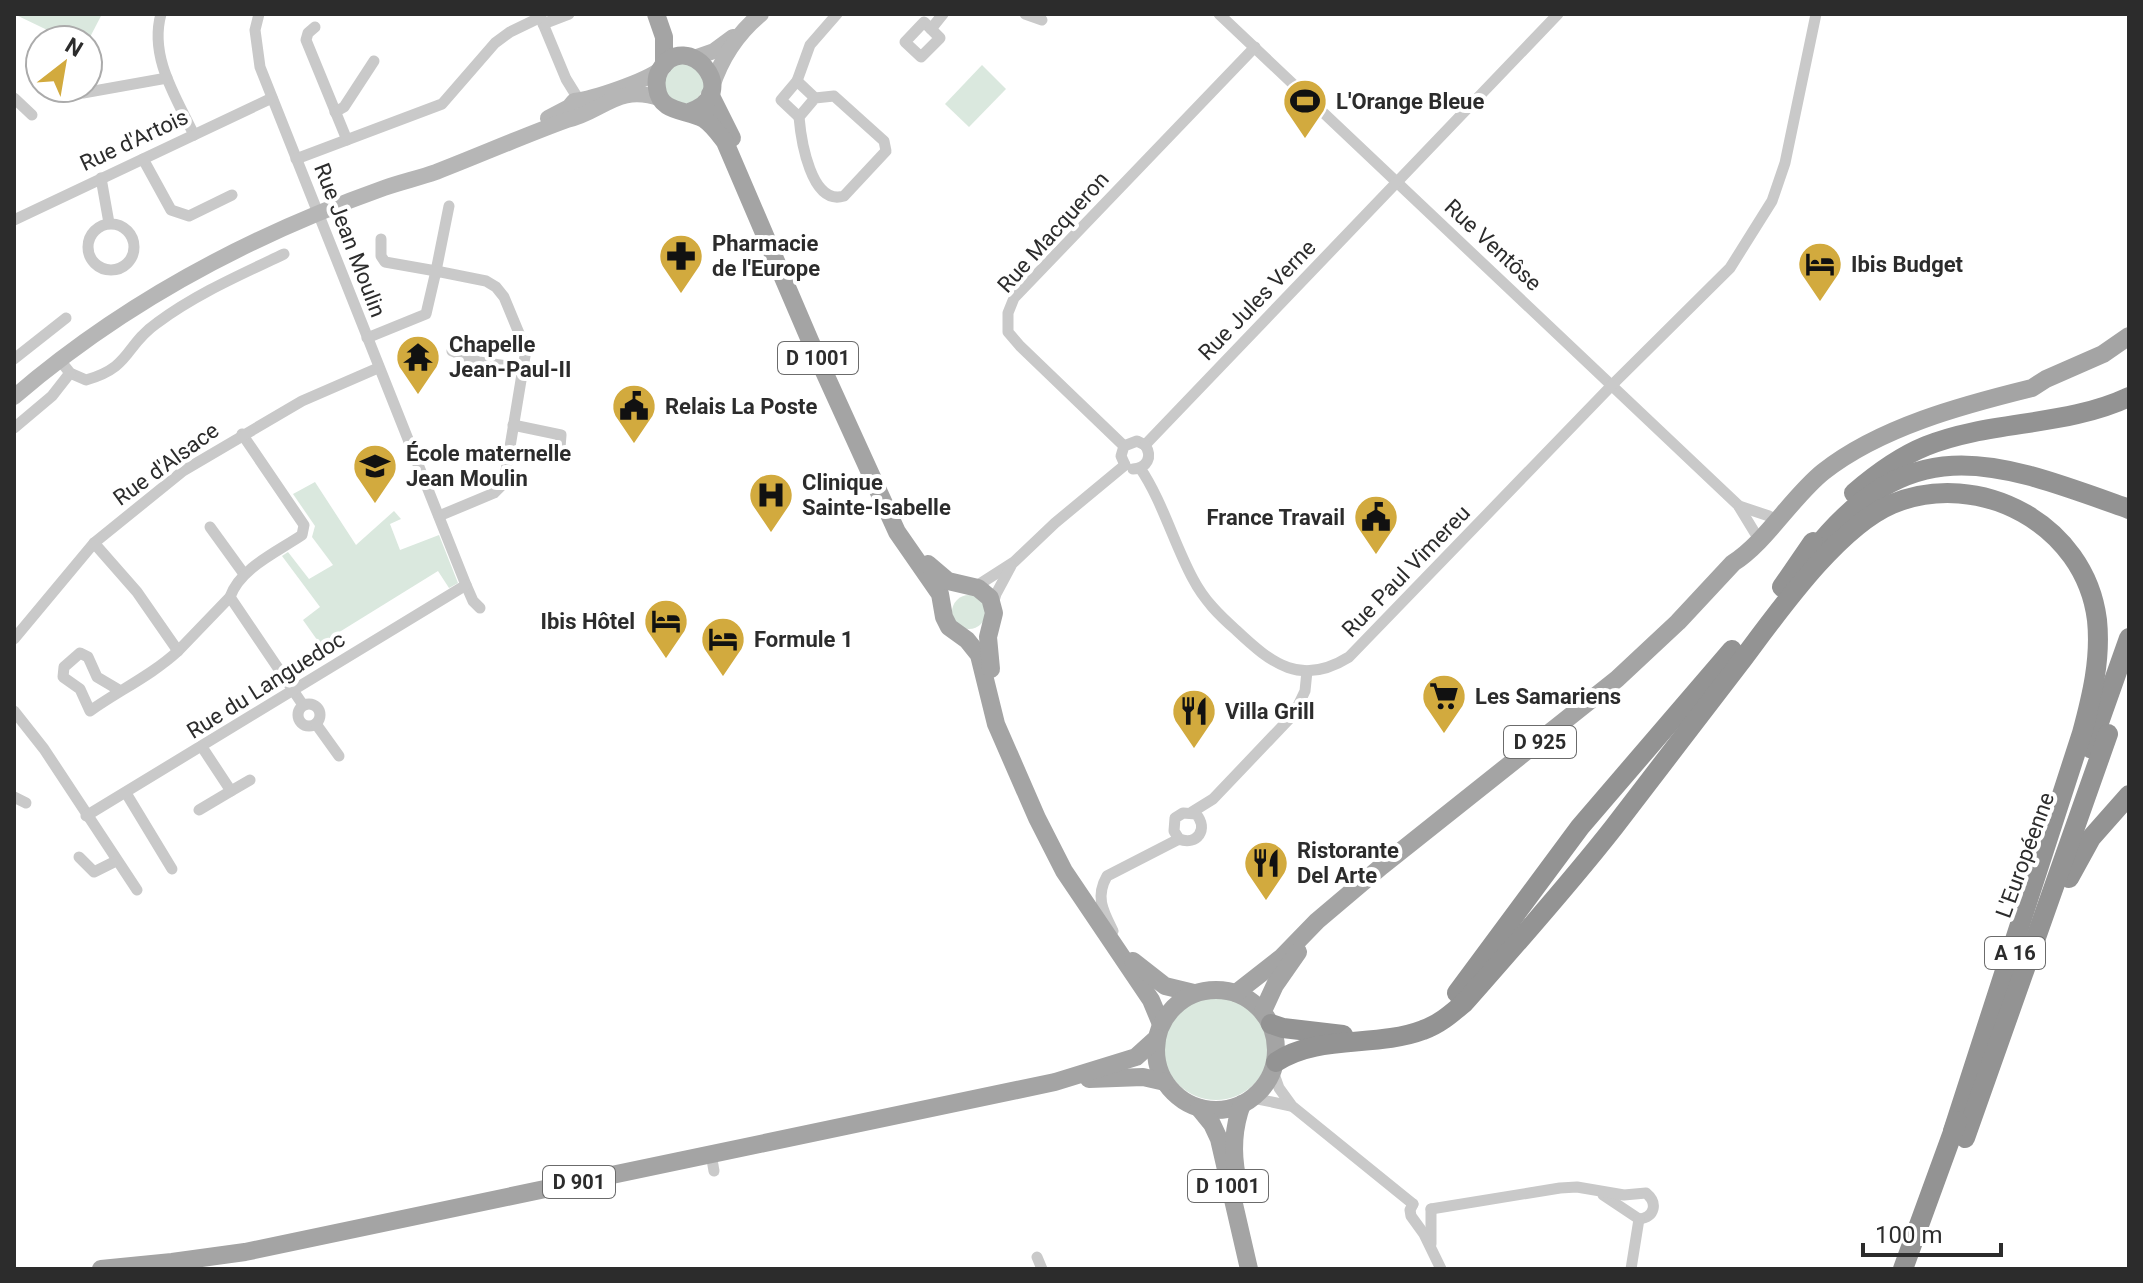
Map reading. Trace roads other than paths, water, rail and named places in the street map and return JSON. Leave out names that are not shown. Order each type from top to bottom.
[{"type":"highway","points":[[1782,597],[1835,513],[1868,482],[1898,460],[1950,438],[2067,417],[2129,397]]},
{"type":"highway","points":[[1274,1066],[1303,1049],[1395,1038],[1423,1030],[1438,1023],[1465,1002],[1566,887],[1829,531],[1869,495],[1931,468],[1973,465],[2000,468],[2051,481],[2129,509]]},
{"type":"highway","points":[[1267,1018],[1283,1028],[1359,1035],[1410,1028],[1443,1010],[1580,827],[1852,519],[1889,491],[1921,479],[1962,472],[1991,474],[2036,485],[2129,517]]},
{"type":"highway","points":[[1782,597],[1839,541],[1873,513],[1914,497],[1946,491],[1987,497],[2027,515],[2063,547],[2080,571],[2090,593],[2098,641],[2094,686],[2046,849],[1994,999],[1953,1131]]},
{"type":"highway","name":"L'Européenne","points":[[1903,1269],[2129,638]]},
{"type":"highway","name":"L'Européenne","points":[[1916,1269],[2129,676]]},
{"type":"highway","points":[[1978,1100],[2079,858],[2104,820],[2129,795]]},
{"type":"main road","points":[[656,14],[664,37],[662,67],[656,84],[661,99],[673,110],[689,112],[702,106],[711,90],[705,66],[692,57],[676,36],[667,14]]},
{"type":"main road","points":[[662,67],[676,57],[692,57]]},
{"type":"main road","name":"D 1001","points":[[711,90],[738,148],[791,282],[903,528],[937,573],[948,581],[970,587]]},
{"type":"main road","name":"D 1001","points":[[689,112],[707,121],[720,134],[733,157],[811,343],[882,500],[903,543],[940,594],[944,609]]},
{"type":"main road","name":"D 925","points":[[1733,563],[1744,556],[1824,471],[1868,443],[1916,423],[2032,388],[2103,354],[2129,336]]},
{"type":"main road","name":"D 925","points":[[1236,993],[1282,957],[1317,921],[1382,866],[1617,679],[1678,622],[1733,563],[1769,516],[1816,469],[1852,442],[1886,425],[2028,380],[2046,379]]},
{"type":"main road","points":[[1006,749],[987,645],[992,614],[988,595],[970,587],[950,595],[944,609],[949,627],[979,655],[996,724],[1006,749],[1031,805],[1064,871],[1151,1000],[1159,1031],[1157,1063],[1165,1082],[1181,1098],[1199,1108],[1221,1110],[1247,1101],[1263,1088],[1274,1066],[1276,1040],[1267,1018],[1236,993],[1215,989],[1194,993],[1169,988],[1117,946]]},
{"type":"main road","points":[[961,636],[980,635],[992,614]]},
{"type":"main road","name":"D 925","points":[[1267,1018],[1272,991],[1335,908]]},
{"type":"main road","points":[[1159,1031],[1172,1008],[1194,993]]},
{"type":"main road","name":"D 901","points":[[101,1269],[245,1252],[713,1163],[1055,1082],[1136,1057],[1159,1031]]},
{"type":"main road","name":"D 901","points":[[1055,1082],[1143,1077],[1165,1082]]},
{"type":"main road","name":"D 1001","points":[[1247,1101],[1236,1119],[1236,1171],[1259,1269]]},
{"type":"main road","name":"D 1001","points":[[1199,1108],[1219,1139],[1249,1269]]},
{"type":"street","points":[[161,14],[157,41],[161,64],[194,135]]},
{"type":"street","name":"Rue Jean Moulin","points":[[259,14],[255,30],[260,67],[466,585],[480,608]]},
{"type":"street","points":[[296,159],[442,104],[495,43],[510,32],[541,18],[569,14]]},
{"type":"street","points":[[692,57],[705,55],[723,45],[751,14]]},
{"type":"street","points":[[711,90],[728,53],[761,14]]},
{"type":"street","points":[[799,117],[815,98],[834,96],[886,145],[886,151],[844,196],[828,197],[821,191],[802,146],[799,117],[781,100],[797,81],[810,45],[837,14]]},
{"type":"street","points":[[931,29],[943,14]]},
{"type":"street","points":[[1025,14],[1042,20]]},
{"type":"street","name":"Rue Ventôse","points":[[1219,14],[1738,505],[1755,533]]},
{"type":"street","name":"Rue Jules Verne","points":[[1145,445],[1558,14]]},
{"type":"street","name":"Rue Paul Vimereu","points":[[1307,671],[1319,671],[1340,663],[1358,650],[1612,385],[1730,268],[1772,201],[1785,163],[1816,14]]},
{"type":"street","points":[[541,18],[577,107]]},
{"type":"street","points":[[315,27],[306,40],[347,140]]},
{"type":"street","name":"Rue Macqueron","points":[[1124,446],[1020,346],[1008,332],[1008,313],[1014,298],[1255,47]]},
{"type":"street","points":[[335,112],[344,107],[374,61]]},
{"type":"street","points":[[14,397],[101,328],[174,282],[241,248],[385,188],[424,166],[577,107],[639,81],[662,67]]},
{"type":"street","points":[[104,89],[167,78]]},
{"type":"street","points":[[797,81],[815,98]]},
{"type":"street","points":[[577,107],[606,102],[626,94],[661,99]]},
{"type":"street","points":[[14,98],[32,115]]},
{"type":"street","name":"Rue d'Artois","points":[[15,217],[272,98]]},
{"type":"street","points":[[143,159],[171,210],[189,216],[232,195]]},
{"type":"street","points":[[101,178],[109,223]]},
{"type":"street","points":[[367,338],[426,314],[449,206]]},
{"type":"street","points":[[109,223],[117,224],[130,233],[135,248],[128,262],[114,270],[99,267],[88,249],[91,235],[109,223]]},
{"type":"street","points":[[381,239],[381,256],[385,262],[486,281],[496,287],[504,297],[526,350],[504,483],[494,493],[439,516]]},
{"type":"street","points":[[59,359],[70,373],[86,380],[107,374],[121,364],[152,326],[166,316],[214,287],[284,254]]},
{"type":"street","points":[[14,359],[66,318]]},
{"type":"street","points":[[452,351],[479,362],[523,368]]},
{"type":"street","name":"Rue d'Alsace","points":[[14,639],[94,543],[183,471],[302,401],[378,368]]},
{"type":"street","points":[[14,428],[52,396],[70,373]]},
{"type":"street","points":[[513,425],[561,435],[560,448]]},
{"type":"street","points":[[119,690],[97,677],[88,657],[80,653],[64,667],[63,677],[80,689],[90,711],[163,665],[230,597],[244,574],[305,530],[242,434]]},
{"type":"street","points":[[1132,441],[1145,445],[1149,456],[1146,464],[1140,468],[1125,465],[1121,456],[1124,446],[1132,441]]},
{"type":"street","points":[[970,587],[1014,562],[1125,465]]},
{"type":"street","points":[[1140,468],[1207,602],[1272,661],[1284,667],[1307,671],[1299,708],[1196,816]]},
{"type":"street","name":"Rue Ventôse","points":[[1738,505],[1769,516]]},
{"type":"street","points":[[210,527],[244,574]]},
{"type":"street","points":[[94,543],[137,592],[178,651]]},
{"type":"street","points":[[992,614],[996,594],[1014,562]]},
{"type":"street","name":"Rue du Languedoc","points":[[86,816],[466,585]]},
{"type":"street","points":[[230,597],[303,705],[309,704],[318,709],[316,724],[339,756]]},
{"type":"street","points":[[14,711],[44,749],[137,890]]},
{"type":"street","points":[[202,747],[231,791]]},
{"type":"street","points":[[199,810],[250,780]]},
{"type":"street","points":[[126,793],[172,869]]},
{"type":"street","points":[[14,797],[26,803]]},
{"type":"street","points":[[1179,839],[1174,831],[1175,818],[1183,813],[1196,816]]},
{"type":"street","points":[[1117,946],[1101,906],[1100,894],[1104,881],[1112,872],[1179,839],[1188,841],[1197,838],[1202,831],[1196,816]]},
{"type":"street","points":[[79,857],[94,872],[116,861]]},
{"type":"street","points":[[1274,1066],[1279,1088],[1292,1106],[1413,1204]]},
{"type":"street","points":[[1247,1101],[1292,1106]]},
{"type":"street","points":[[1417,1222],[1424,1222],[1430,1213],[1577,1187],[1633,1195],[1646,1193],[1652,1198],[1652,1213],[1647,1218],[1639,1219],[1595,1191]]},
{"type":"street","points":[[1629,1210],[1628,1202],[1633,1195]]},
{"type":"street","points":[[1413,1204],[1423,1202],[1430,1213],[1431,1247]]},
{"type":"street","points":[[1413,1204],[1410,1213],[1441,1269]]},
{"type":"street","points":[[1631,1269],[1639,1219]]},
{"type":"place","name":"L'Orange Bleue","points":[[1305,140]]},
{"type":"place","name":"Pharmacie de l'Europe","points":[[681,295]]},
{"type":"place","name":"Ibis Budget","points":[[1820,303]]},
{"type":"place","name":"Chapelle Jean-Paul-II","points":[[418,396]]},
{"type":"place","name":"Relais La Poste","points":[[634,445]]},
{"type":"place","name":"École maternelle Jean Moulin","points":[[375,505]]},
{"type":"place","name":"Clinique Sainte-Isabelle","points":[[771,534]]},
{"type":"place","name":"France Travail","points":[[1376,556]]},
{"type":"place","name":"Ibis Hôtel","points":[[666,660]]},
{"type":"place","name":"Formule 1","points":[[723,678]]},
{"type":"place","name":"Les Samariens","points":[[1444,735]]},
{"type":"place","name":"Villa Grill","points":[[1194,750]]},
{"type":"place","name":"Ristorante Del Arte","points":[[1266,902]]}]
